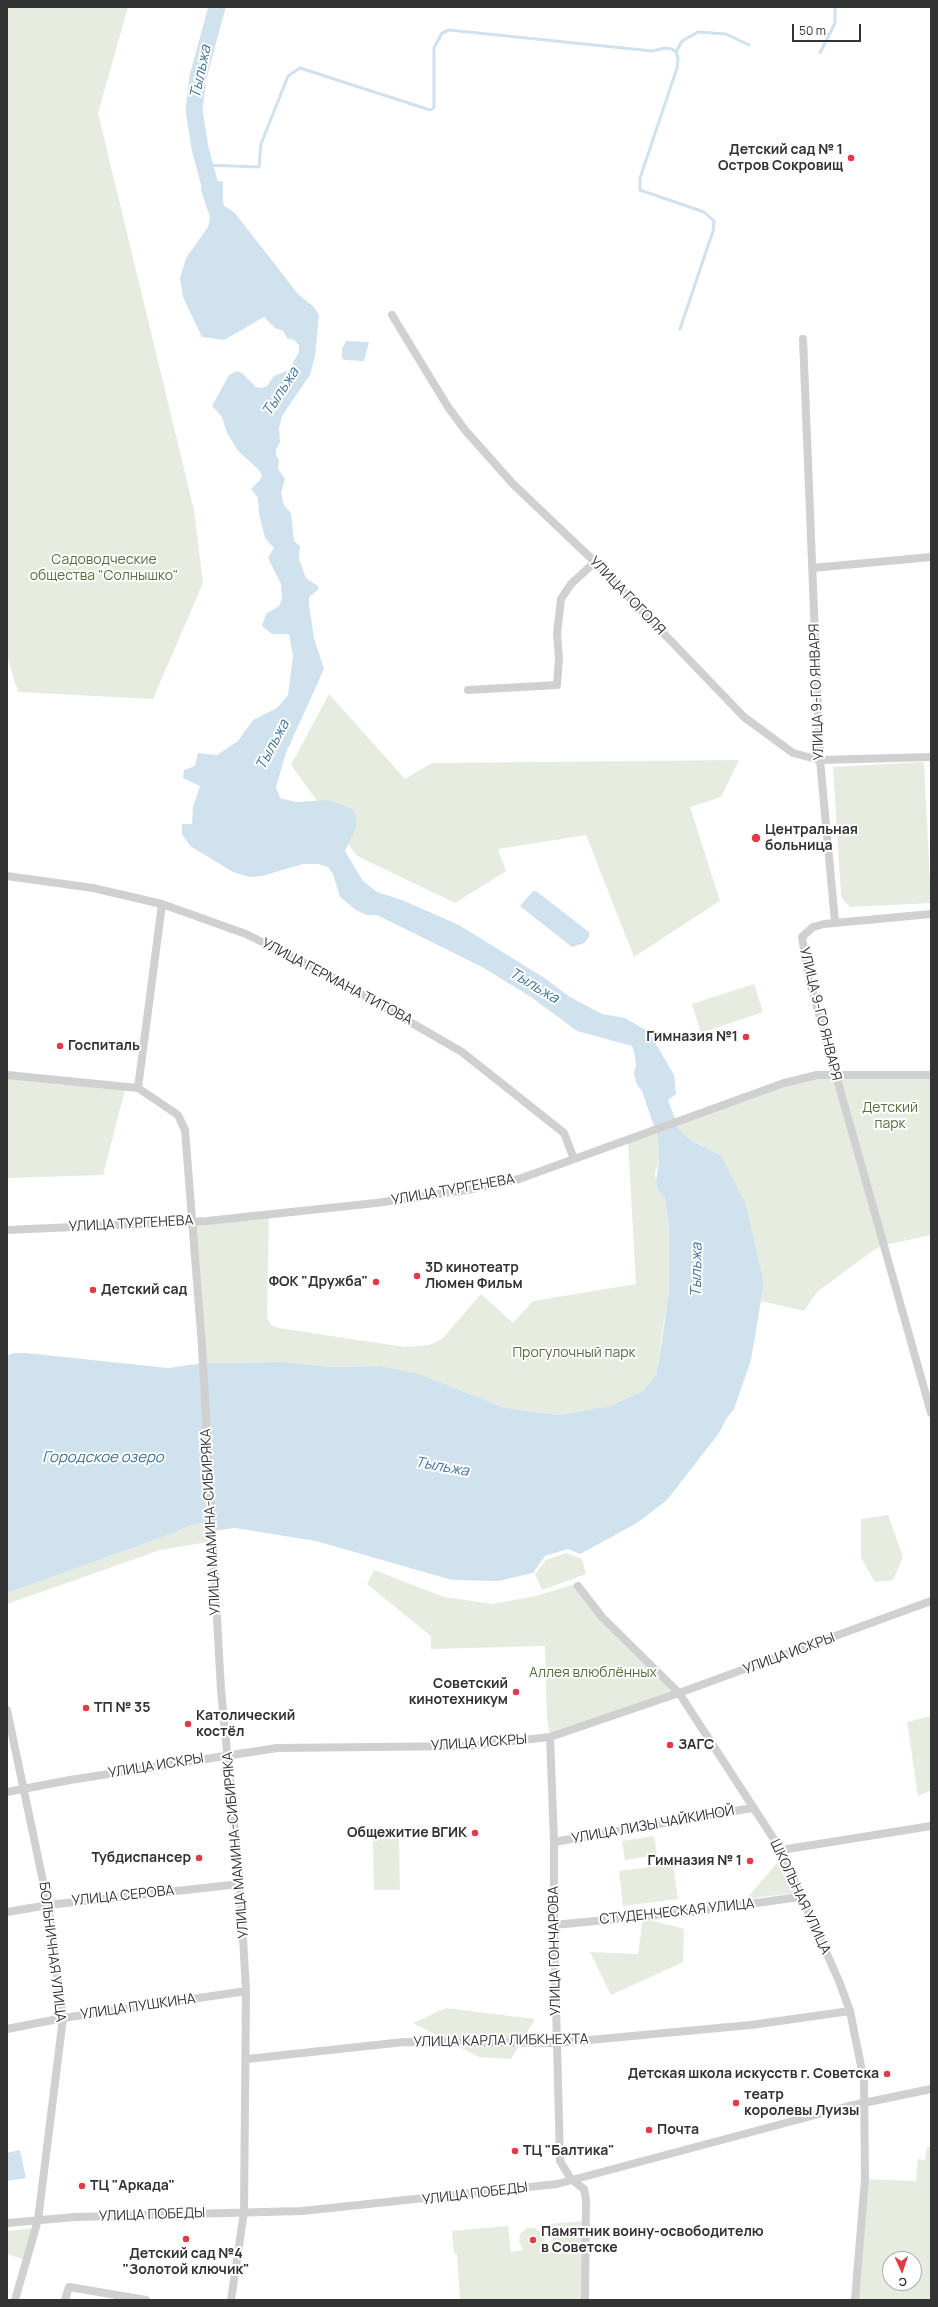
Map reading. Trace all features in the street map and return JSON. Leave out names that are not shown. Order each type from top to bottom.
[{"type":"street","name":"УЛИЦА ГОГОЛЯ","points":[[392,315],[465,430],[513,484],[595,562],[744,718],[792,753],[820,760],[931,757]]},
{"type":"street","name":"УЛИЦА 9-ГО ЯНВАРЯ","points":[[803,339],[820,760],[835,922],[814,927],[802,937],[809,979],[835,1075],[931,1413]]},
{"type":"street","points":[[812,568],[931,557]]},
{"type":"street","points":[[468,690],[557,685],[559,658],[557,634],[561,599],[571,584],[595,562]]},
{"type":"street","name":"УЛИЦА ГЕРМАНА ТИТОВА","points":[[7,876],[93,888],[162,904],[246,934],[307,964],[462,1052],[564,1133],[574,1159]]},
{"type":"street","points":[[7,1075],[138,1088],[162,904]]},
{"type":"street","points":[[835,922],[931,914]]},
{"type":"street","name":"УЛИЦА ТУРГЕНЕВА","points":[[7,1230],[191,1221],[376,1203],[467,1190],[519,1179],[784,1083],[817,1075],[931,1075]]},
{"type":"street","name":"УЛИЦА МАМИНА-СИБИРЯКА","points":[[138,1088],[178,1115],[185,1130],[202,1346],[211,1539],[221,1690],[240,1884],[246,1991],[247,2058],[244,2212],[231,2300]]},
{"type":"street","name":"ШКОЛЬНАЯ УЛИЦА","points":[[578,1586],[602,1617],[679,1693],[752,1808],[781,1850],[800,1897],[839,1981],[850,2011],[864,2081],[865,2179],[855,2300]]},
{"type":"street","name":"УЛИЦА ИСКРЫ","points":[[7,1792],[228,1754],[277,1748],[468,1746],[550,1737],[679,1693],[931,1601]]},
{"type":"street","name":"БОЛЬНИЧНАЯ УЛИЦА","points":[[7,1710],[48,1905],[63,2018],[38,2220],[14,2300]]},
{"type":"street","name":"УЛИЦА ГОНЧАРОВА","points":[[550,1737],[554,1842],[554,1925],[560,2161],[571,2180],[584,2189],[586,2200],[585,2300]]},
{"type":"street","name":"УЛИЦА ЛИЗЫ ЧАЙКИНОЙ","points":[[554,1842],[752,1808]]},
{"type":"street","points":[[781,1850],[931,1826]]},
{"type":"street","name":"УЛИЦА СЕРОВА","points":[[7,1912],[48,1905],[240,1884]]},
{"type":"street","name":"СТУДЕНЧЕСКАЯ УЛИЦА","points":[[554,1925],[690,1912],[800,1897]]},
{"type":"street","name":"УЛИЦА ПУШКИНА","points":[[7,2029],[63,2018],[246,1991]]},
{"type":"street","name":"УЛИЦА КАРЛА ЛИБКНЕХТА","points":[[247,2058],[404,2042],[557,2043],[751,2025],[850,2011]]},
{"type":"street","name":"УЛИЦА ПОБЕДЫ","points":[[7,2223],[75,2217],[302,2211],[380,2204],[557,2184],[865,2102],[931,2089]]},
{"type":"street","points":[[65,2300],[69,2287],[146,2300]]},
{"type":"green space","name":"Садоводческие общества \"Солнышко\"","points":[[7,7],[128,7],[98,113],[194,510],[203,583],[153,699],[18,692],[7,656]]},
{"type":"green space","points":[[329,694],[405,779],[432,763],[739,760],[721,797],[690,807],[720,901],[634,957],[586,835],[498,849],[506,871],[455,903],[357,856],[291,765]]},
{"type":"green space","points":[[924,762],[931,903],[850,907],[842,899],[841,895],[833,767]]},
{"type":"green space","points":[[754,984],[763,1012],[701,1033],[692,1004]]},
{"type":"green space","points":[[7,1075],[126,1086],[103,1175],[7,1178]]},
{"type":"green space","name":"Детский парк","points":[[817,1075],[931,1075],[931,1235],[884,1245],[874,1250],[818,1291],[804,1311],[761,1301],[764,1283],[746,1205],[702,1145],[689,1139],[679,1130],[678,1122]]},
{"type":"green space","name":"Прогулочный парк","points":[[655,1131],[658,1138],[659,1159],[655,1174],[658,1190],[665,1198],[669,1226],[669,1289],[656,1375],[643,1391],[610,1406],[559,1415],[505,1408],[419,1374],[381,1366],[329,1367],[284,1362],[203,1363],[191,1221],[269,1214],[267,1317],[271,1325],[278,1328],[405,1347],[429,1345],[442,1339],[481,1294],[513,1323],[533,1301],[636,1284],[628,1141]]},
{"type":"green space","points":[[888,1515],[903,1557],[893,1580],[875,1582],[861,1558],[861,1519]]},
{"type":"green space","points":[[203,1523],[211,1531],[211,1539],[208,1542],[160,1550],[7,1604],[7,1593],[171,1534],[193,1524]]},
{"type":"green space","points":[[566,1553],[582,1559],[586,1574],[542,1590],[535,1574],[546,1560]]},
{"type":"green space","name":"Аллея влюблённых","points":[[374,1570],[444,1597],[492,1604],[536,1596],[575,1584],[679,1693],[550,1737],[547,1718],[545,1646],[431,1649],[431,1636],[367,1584]]},
{"type":"green space","points":[[931,1716],[931,1790],[918,1796],[907,1722]]},
{"type":"green space","points":[[654,1836],[657,1855],[625,1860],[622,1841]]},
{"type":"green space","points":[[373,1839],[399,1839],[400,1890],[374,1890]]},
{"type":"green space","points":[[777,1863],[794,1893],[746,1899]]},
{"type":"green space","points":[[673,1864],[678,1899],[623,1906],[619,1871]]},
{"type":"green space","points":[[643,1918],[684,1929],[683,1962],[611,1995],[590,1952],[638,1954]]},
{"type":"green space","points":[[446,2008],[535,2019],[511,2059],[479,2057],[413,2023]]},
{"type":"green space","points":[[927,2147],[931,2147],[931,2300],[855,2300],[865,2179],[916,2181],[918,2159],[925,2160]]},
{"type":"green space","points":[[586,2221],[585,2300],[460,2300],[457,2254],[454,2254],[452,2231],[508,2226],[511,2252],[523,2250],[519,2242],[520,2234],[527,2228],[535,2228],[544,2236],[543,2244],[539,2251],[552,2250],[550,2224]]},
{"type":"green space","points":[[35,2228],[26,2260],[7,2254],[7,2231]]},
{"type":"water","name":"Городское озеро","points":[[223,181],[223,205],[235,213],[298,294],[314,307],[319,315],[315,356],[310,375],[282,416],[279,429],[280,442],[276,449],[276,455],[279,460],[278,469],[285,479],[281,493],[284,505],[291,513],[294,541],[300,546],[299,559],[306,578],[319,587],[318,590],[309,597],[309,605],[314,638],[324,669],[286,753],[276,787],[280,798],[296,802],[329,800],[352,809],[355,814],[357,825],[345,851],[363,881],[377,892],[402,900],[459,925],[543,977],[570,997],[602,1014],[625,1018],[649,1032],[674,1075],[676,1094],[668,1100],[679,1129],[689,1139],[721,1156],[746,1205],[764,1283],[751,1360],[734,1409],[726,1419],[719,1433],[667,1500],[637,1523],[580,1554],[568,1549],[545,1556],[533,1573],[498,1581],[452,1580],[316,1541],[235,1528],[211,1531],[203,1523],[193,1524],[171,1534],[7,1593],[7,1356],[13,1353],[26,1353],[168,1368],[203,1363],[284,1362],[329,1367],[381,1366],[419,1374],[505,1408],[559,1415],[610,1406],[643,1391],[656,1375],[662,1341],[669,1289],[669,1226],[665,1198],[658,1190],[656,1182],[659,1159],[658,1138],[642,1091],[637,1085],[634,1074],[636,1065],[632,1046],[577,1031],[531,997],[484,968],[377,915],[366,915],[356,910],[340,897],[333,874],[328,867],[318,864],[303,864],[262,876],[249,877],[233,872],[190,846],[182,834],[182,824],[192,824],[193,807],[200,786],[183,778],[184,770],[195,766],[198,753],[217,755],[238,741],[253,720],[277,708],[288,695],[293,656],[289,634],[272,634],[262,626],[266,614],[279,606],[282,599],[281,584],[268,558],[274,548],[265,538],[259,514],[258,498],[251,489],[260,480],[262,475],[258,469],[238,451],[227,433],[222,417],[212,406],[229,375],[237,371],[242,373],[256,387],[262,388],[267,386],[274,376],[289,370],[299,352],[299,345],[294,340],[287,338],[283,331],[275,328],[264,317],[224,340],[202,337],[183,297],[180,278],[186,258],[208,227],[210,217],[201,190],[202,182]]},
{"type":"water","points":[[346,341],[369,342],[364,361],[345,360],[342,358],[342,349]]},
{"type":"water","points":[[533,891],[536,891],[589,932],[589,937],[584,943],[572,947],[520,906]]},
{"type":"water","points":[[20,2150],[26,2178],[7,2181],[7,2153]]},
{"type":"waterway","name":"Тыльжа","points":[[215,204],[200,148],[194,110],[198,77],[217,7]]},
{"type":"waterway","points":[[820,53],[835,23],[835,7]]},
{"type":"waterway","points":[[204,165],[259,167],[261,144],[288,76],[300,68],[430,110],[434,108],[434,48],[442,33],[449,30],[652,51],[665,48],[672,49],[676,52],[678,58],[677,68],[640,178],[640,190],[704,212],[714,221],[713,231],[680,329]]},
{"type":"waterway","points":[[676,52],[682,41],[698,32],[726,34],[749,45]]},
{"type":"place","name":"Детский сад № 1 Остров Сокровищ","points":[[851,158]]},
{"type":"place","name":"Центральная больница","points":[[756,838]]},
{"type":"place","name":"Гимназия №1","points":[[746,1037]]},
{"type":"place","name":"Госпиталь","points":[[60,1046]]},
{"type":"place","name":"3D кинотеатр Люмен Фильм","points":[[417,1276]]},
{"type":"place","name":"ФОК \"Дружба\"","points":[[376,1282]]},
{"type":"place","name":"Детский сад","points":[[93,1290]]},
{"type":"place","name":"Советский кинотехникум","points":[[516,1692]]},
{"type":"place","name":"ТП № 35","points":[[86,1708]]},
{"type":"place","name":"Католический костёл","points":[[188,1724]]},
{"type":"place","name":"ЗАГС","points":[[670,1745]]},
{"type":"place","name":"Общежитие ВГИК","points":[[475,1833]]},
{"type":"place","name":"Тубдиспансер","points":[[199,1858]]},
{"type":"place","name":"Гимназия № 1","points":[[750,1861]]},
{"type":"place","name":"Детская школа искусств г. Советска","points":[[887,2074]]},
{"type":"place","name":"театр королевы Луизы","points":[[736,2103]]},
{"type":"place","name":"Почта","points":[[649,2130]]},
{"type":"place","name":"ТЦ \"Балтика\"","points":[[515,2151]]},
{"type":"place","name":"ТЦ \"Аркада\"","points":[[82,2186]]},
{"type":"place","name":"Детский сад №4 \"Золотой ключик\"","points":[[186,2239]]},
{"type":"place","name":"Памятник воину-освободителю в Советске","points":[[533,2240]]}]
